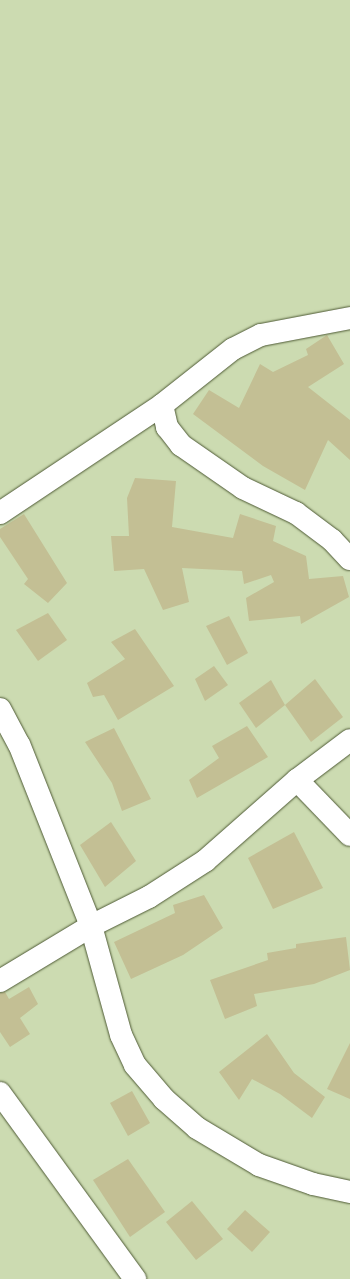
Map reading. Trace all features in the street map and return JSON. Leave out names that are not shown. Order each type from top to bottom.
[{"type":"street","points":[[0,512],[162,405],[233,349],[261,336],[350,318]]},
{"type":"street","points":[[162,405],[167,427],[181,445],[243,488],[296,513],[332,540],[350,559]]},
{"type":"street","points":[[0,709],[19,744],[91,926],[121,1035],[135,1065],[164,1099],[198,1128],[260,1165],[313,1184],[350,1192]]},
{"type":"street","points":[[0,981],[91,926],[149,897],[205,861],[297,780],[350,740]]},
{"type":"street","points":[[297,780],[350,835]]},
{"type":"street","points":[[0,1093],[135,1279]]},
{"type":"building","points":[[327,335],[344,364],[308,387],[350,420],[350,460],[328,440],[305,490],[263,466],[193,414],[209,390],[239,408],[260,364],[273,372],[308,355],[306,349]]},
{"type":"building","points":[[135,478],[176,481],[172,527],[233,538],[240,514],[276,526],[273,541],[306,556],[309,579],[343,576],[349,597],[301,624],[300,616],[249,621],[246,598],[274,582],[271,575],[244,584],[242,571],[182,568],[189,602],[163,610],[144,569],[114,571],[111,536],[129,536],[127,498]]},
{"type":"building","points":[[24,514],[67,583],[48,603],[24,584],[28,579],[0,537],[0,529]]},
{"type":"building","points":[[48,613],[67,640],[38,661],[16,630]]},
{"type":"building","points":[[229,616],[248,653],[227,665],[206,626]]},
{"type":"building","points":[[135,629],[174,686],[118,720],[104,695],[93,697],[87,683],[125,659],[111,642]]},
{"type":"building","points":[[214,666],[228,685],[205,701],[195,679]]},
{"type":"building","points":[[315,679],[343,717],[311,742],[285,705]]},
{"type":"building","points":[[271,680],[285,705],[256,728],[239,703]]},
{"type":"building","points":[[247,726],[268,757],[197,798],[189,780],[219,758],[212,746]]},
{"type":"building","points":[[114,728],[151,799],[122,811],[112,783],[85,742]]},
{"type":"building","points":[[111,822],[136,861],[105,887],[80,845]]},
{"type":"building","points":[[294,832],[323,888],[273,909],[248,858]]},
{"type":"building","points":[[204,895],[223,928],[183,955],[131,979],[114,942],[175,913],[173,905]]},
{"type":"building","points":[[346,937],[350,970],[314,984],[254,994],[257,1006],[225,1019],[210,980],[268,960],[267,953],[296,948],[296,944]]},
{"type":"building","points":[[29,987],[38,1004],[20,1018],[30,1034],[10,1047],[0,1032],[0,993],[5,992],[9,999]]},
{"type":"building","points":[[267,1034],[294,1073],[325,1097],[312,1118],[280,1094],[252,1079],[239,1100],[219,1072]]},
{"type":"building","points":[[350,1043],[350,1099],[327,1089]]},
{"type":"building","points":[[132,1091],[150,1123],[128,1136],[110,1103]]},
{"type":"building","points":[[128,1159],[165,1212],[130,1237],[93,1180]]},
{"type":"building","points":[[192,1201],[223,1239],[196,1260],[166,1222]]},
{"type":"building","points":[[245,1210],[270,1232],[252,1252],[227,1229]]}]
